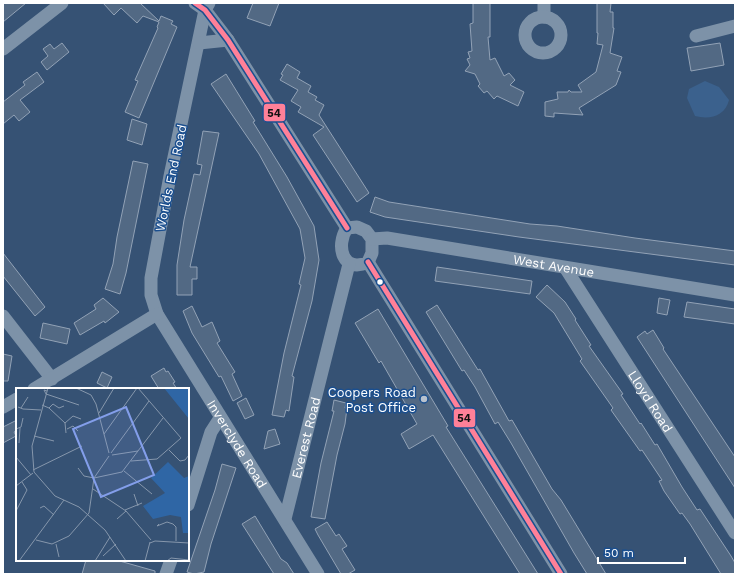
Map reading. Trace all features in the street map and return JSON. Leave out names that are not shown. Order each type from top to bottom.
[{"type":"street","points":[[3,49],[62,3]]},
{"type":"street","points":[[544,3],[544,17]]},
{"type":"street","points":[[203,5],[228,40],[347,228]]},
{"type":"street","name":"Worlds End Road","points":[[157,314],[151,295],[152,278],[170,176],[199,43],[203,5]]},
{"type":"street","points":[[696,36],[735,26]]},
{"type":"street","points":[[199,43],[228,40]]},
{"type":"street","points":[[357,227],[366,231],[372,239],[372,253],[368,262],[359,266],[350,264],[343,254],[341,245],[343,235],[347,228],[357,227]]},
{"type":"street","name":"West Avenue","points":[[372,239],[387,238],[566,269],[735,295]]},
{"type":"street","points":[[368,262],[562,574]]},
{"type":"street","name":"Everest Road","points":[[285,519],[350,264]]},
{"type":"street","name":"Lloyd Road","points":[[566,269],[735,533]]},
{"type":"street","points":[[36,388],[157,314]]},
{"type":"street","name":"Inverclyde Road","points":[[157,314],[318,574]]},
{"type":"street","points":[[3,316],[52,379]]},
{"type":"street","points":[[3,407],[16,400]]},
{"type":"street","points":[[189,502],[211,432],[220,418]]},
{"type":"street","points":[[166,574],[171,561]]},
{"type":"water","points":[[705,81],[719,87],[729,100],[724,110],[716,116],[695,116],[687,98],[689,89]]},
{"type":"building","points":[[3,3],[26,3],[3,22]]},
{"type":"building","points":[[103,3],[140,3],[159,21],[161,16],[173,21],[171,24],[177,27],[139,118],[125,112],[138,81],[135,80],[158,28],[159,22],[143,16],[137,23],[121,8],[114,15]]},
{"type":"building","points":[[253,3],[279,3],[270,26],[247,18]]},
{"type":"building","points":[[473,3],[490,3],[490,37],[488,37],[490,60],[495,58],[504,76],[509,73],[515,80],[510,85],[524,92],[518,106],[497,96],[494,99],[487,91],[484,93],[478,86],[480,84],[475,74],[465,71],[470,65],[467,59],[470,58],[468,52],[472,51],[470,24],[473,23]]},
{"type":"building","points":[[597,3],[611,3],[610,12],[613,12],[614,28],[610,53],[622,57],[617,71],[621,72],[616,85],[579,108],[583,115],[554,113],[554,117],[545,116],[545,102],[558,99],[557,92],[568,92],[569,90],[571,92],[582,92],[578,85],[596,72],[603,45],[597,44]]},
{"type":"building","points":[[62,43],[69,52],[47,70],[41,62],[48,56],[43,49],[50,44],[54,49]]},
{"type":"building","points":[[720,43],[724,65],[691,71],[687,48]]},
{"type":"building","points":[[287,64],[300,72],[297,78],[311,86],[308,92],[317,97],[315,100],[324,105],[319,115],[369,193],[357,202],[313,135],[324,127],[298,112],[301,107],[291,101],[298,90],[280,80],[283,75],[281,74]]},
{"type":"building","points":[[37,72],[44,82],[20,100],[30,112],[19,121],[14,115],[3,124],[3,102],[25,85],[23,82]]},
{"type":"building","points":[[226,74],[255,121],[253,122],[287,177],[314,226],[319,260],[312,301],[292,376],[294,377],[289,411],[286,410],[284,417],[272,415],[284,353],[301,285],[299,284],[305,258],[300,229],[259,154],[211,84]]},
{"type":"building","points":[[132,119],[147,124],[142,145],[127,140]]},
{"type":"building","points":[[203,131],[219,133],[190,267],[197,267],[197,279],[192,279],[192,295],[177,295],[177,265],[184,220],[194,174],[200,175],[202,165],[197,164]]},
{"type":"building","points":[[133,161],[148,164],[126,273],[120,294],[105,289],[113,264],[117,237]]},
{"type":"building","points":[[375,197],[389,202],[530,224],[557,226],[735,251],[735,265],[519,237],[385,217],[370,212]]},
{"type":"building","points":[[3,253],[45,307],[35,316],[3,276]]},
{"type":"building","points":[[437,267],[532,281],[530,294],[435,281]]},
{"type":"building","points":[[547,285],[565,302],[591,345],[589,346],[623,394],[621,395],[655,445],[657,444],[697,510],[700,509],[731,556],[735,563],[735,574],[721,574],[690,524],[682,513],[680,514],[664,491],[659,481],[662,480],[642,450],[640,451],[611,410],[613,408],[580,361],[582,359],[554,313],[536,297]]},
{"type":"building","points":[[103,298],[119,312],[105,323],[104,321],[80,335],[74,323],[96,309],[94,305]]},
{"type":"building","points":[[659,298],[670,300],[667,315],[657,313]]},
{"type":"building","points":[[687,302],[735,309],[735,324],[684,317]]},
{"type":"building","points":[[437,305],[478,370],[480,369],[509,421],[512,420],[552,489],[561,500],[606,574],[587,574],[511,443],[498,422],[495,424],[475,387],[464,370],[462,371],[426,312]]},
{"type":"building","points":[[192,306],[202,327],[212,322],[220,341],[217,343],[235,372],[232,374],[242,396],[233,401],[221,376],[219,377],[192,333],[183,311]]},
{"type":"building","points":[[378,309],[448,426],[446,427],[538,574],[520,574],[433,435],[409,449],[401,434],[417,424],[381,361],[379,363],[355,323]]},
{"type":"building","points":[[43,323],[70,329],[67,344],[40,338]]},
{"type":"building","points":[[653,330],[664,348],[663,349],[735,457],[735,488],[637,337],[645,331],[647,334]]},
{"type":"building","points":[[3,354],[12,356],[8,381],[3,381]]},
{"type":"building","points":[[164,368],[166,372],[168,371],[175,382],[173,383],[176,388],[158,388],[151,376]]},
{"type":"building","points":[[102,372],[112,377],[107,388],[97,383]]},
{"type":"building","points":[[246,398],[254,415],[245,419],[237,403]]},
{"type":"building","points":[[334,400],[346,403],[345,408],[347,408],[325,519],[311,517],[321,463],[334,411],[332,411]]},
{"type":"building","points":[[16,420],[16,431],[14,432],[16,436],[3,443],[3,427]]},
{"type":"building","points":[[275,429],[280,444],[264,449],[268,431]]},
{"type":"building","points":[[222,464],[236,468],[211,544],[204,572],[194,574],[187,572],[215,490]]},
{"type":"building","points":[[255,516],[281,559],[287,563],[294,574],[274,574],[242,524]]},
{"type":"building","points":[[327,522],[336,536],[339,534],[347,546],[342,549],[355,570],[348,574],[341,574],[315,529]]},
{"type":"building","points":[[86,561],[120,561],[155,571],[155,574],[82,574]]},
{"type":"transit line","name":"54","points":[[195,3],[205,10],[228,40],[347,228]]},
{"type":"transit line","name":"54","points":[[368,262],[561,574]]},
{"type":"place","name":"Coopers Road Post Office","points":[[424,399]]}]
